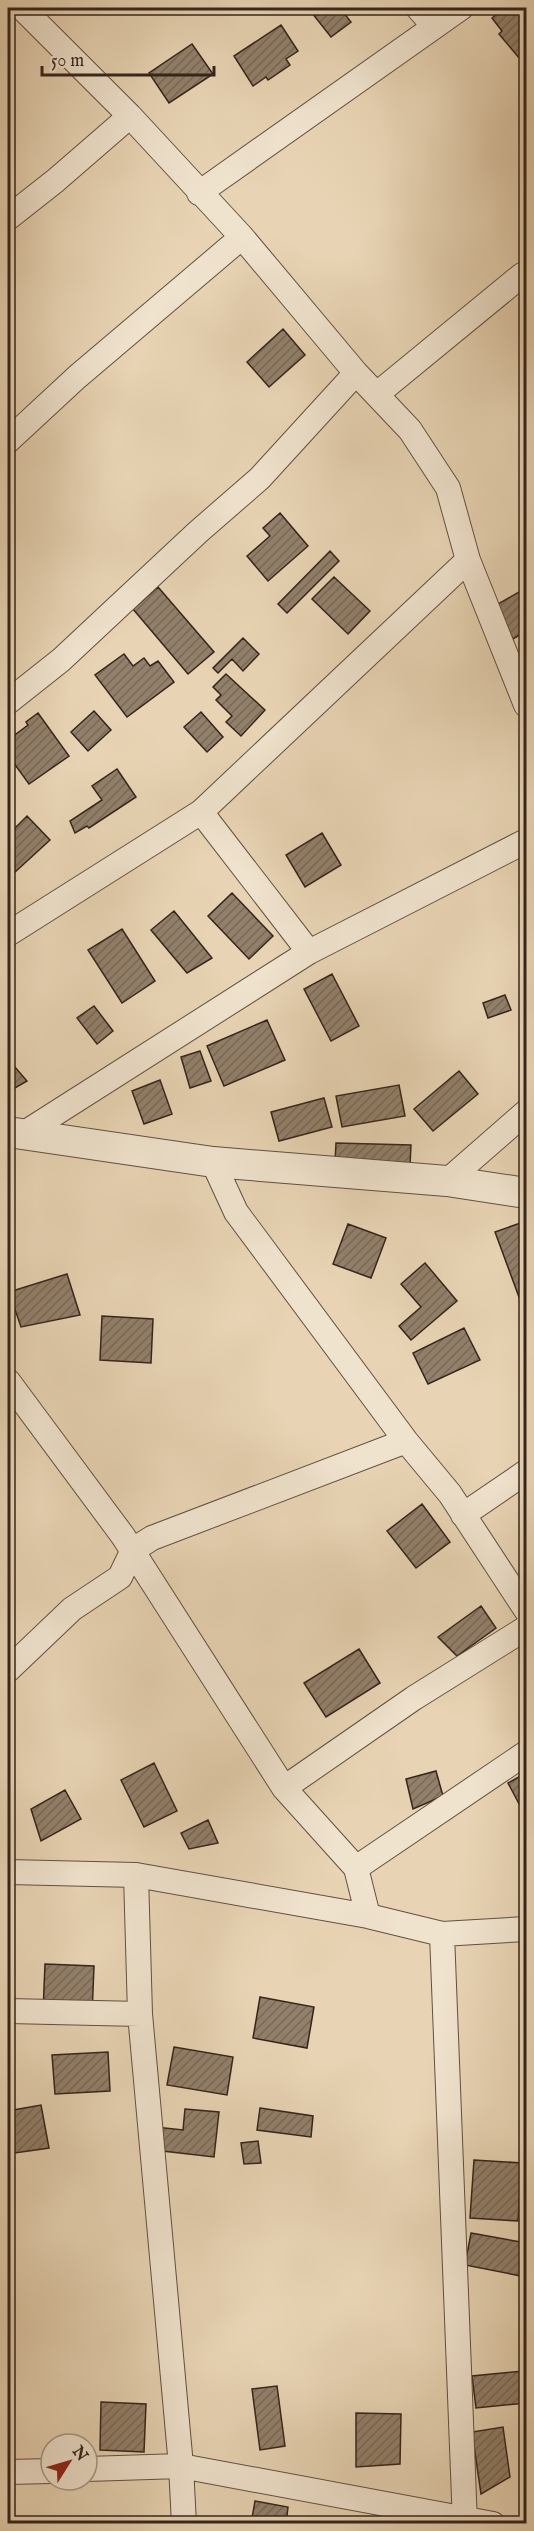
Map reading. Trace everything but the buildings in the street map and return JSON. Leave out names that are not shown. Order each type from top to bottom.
[{"type":"street","points":[[22,8],[130,116],[242,237],[356,373],[410,430],[448,488],[468,560],[526,705]]},
{"type":"street","points":[[199,193],[426,16],[461,8]]},
{"type":"street","points":[[8,218],[130,116]]},
{"type":"street","points":[[8,441],[77,377],[242,237]]},
{"type":"street","points":[[377,394],[526,274]]},
{"type":"street","points":[[8,702],[61,660],[198,532],[260,478],[356,373]]},
{"type":"street","points":[[8,934],[201,812],[468,560]]},
{"type":"street","points":[[201,812],[309,952]]},
{"type":"street","points":[[15,1133],[309,952],[526,840]]},
{"type":"street","points":[[447,1181],[526,1112]]},
{"type":"street","points":[[15,1133],[213,1162],[447,1181],[526,1193]]},
{"type":"street","points":[[213,1162],[236,1212],[406,1441],[464,1515],[526,1610]]},
{"type":"street","points":[[11,1393],[133,1550],[284,1788],[356,1868],[368,1916]]},
{"type":"street","points":[[8,1670],[72,1609],[120,1577],[133,1550],[163,1533],[406,1441]]},
{"type":"street","points":[[464,1515],[526,1472]]},
{"type":"street","points":[[284,1788],[414,1698],[526,1628]]},
{"type":"street","points":[[356,1868],[526,1753]]},
{"type":"street","points":[[8,1872],[136,1875],[368,1916],[442,1934],[526,1929]]},
{"type":"street","points":[[136,1875],[140,2014],[181,2466],[184,2523]]},
{"type":"street","points":[[442,1934],[465,2521]]},
{"type":"street","points":[[8,2011],[140,2014]]},
{"type":"street","points":[[99,2469],[181,2466],[465,2521],[493,2523]]},
{"type":"street","points":[[8,2472],[39,2471]]}]
